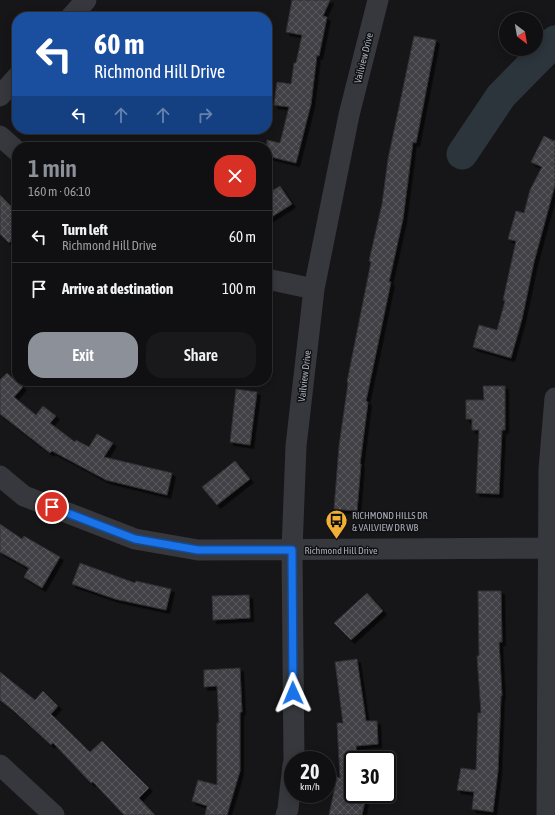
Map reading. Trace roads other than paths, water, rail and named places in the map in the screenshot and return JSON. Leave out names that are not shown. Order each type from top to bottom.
[{"type":"street","points":[[75,12],[86,0]]},
{"type":"street","name":"Vailview Drive","points":[[294,751],[292,550],[296,446],[314,289],[349,115],[378,0]]},
{"type":"street","points":[[0,96],[12,83]]},
{"type":"street","points":[[0,136],[12,147]]},
{"type":"street","points":[[272,280],[314,289]]},
{"type":"street","points":[[550,814],[551,549],[549,469],[555,398]]},
{"type":"street","name":"Richmond Hill Drive","points":[[0,476],[24,496],[135,539],[198,550],[551,549]]},
{"type":"street","points":[[0,765],[54,815]]},
{"type":"street","points":[[286,815],[289,803]]},
{"type":"waterway","points":[[462,154],[501,96],[555,41]]},
{"type":"place","name":"RICHMOND HILLS DR & VAILVIEW DR WB","points":[[337,540]]}]
